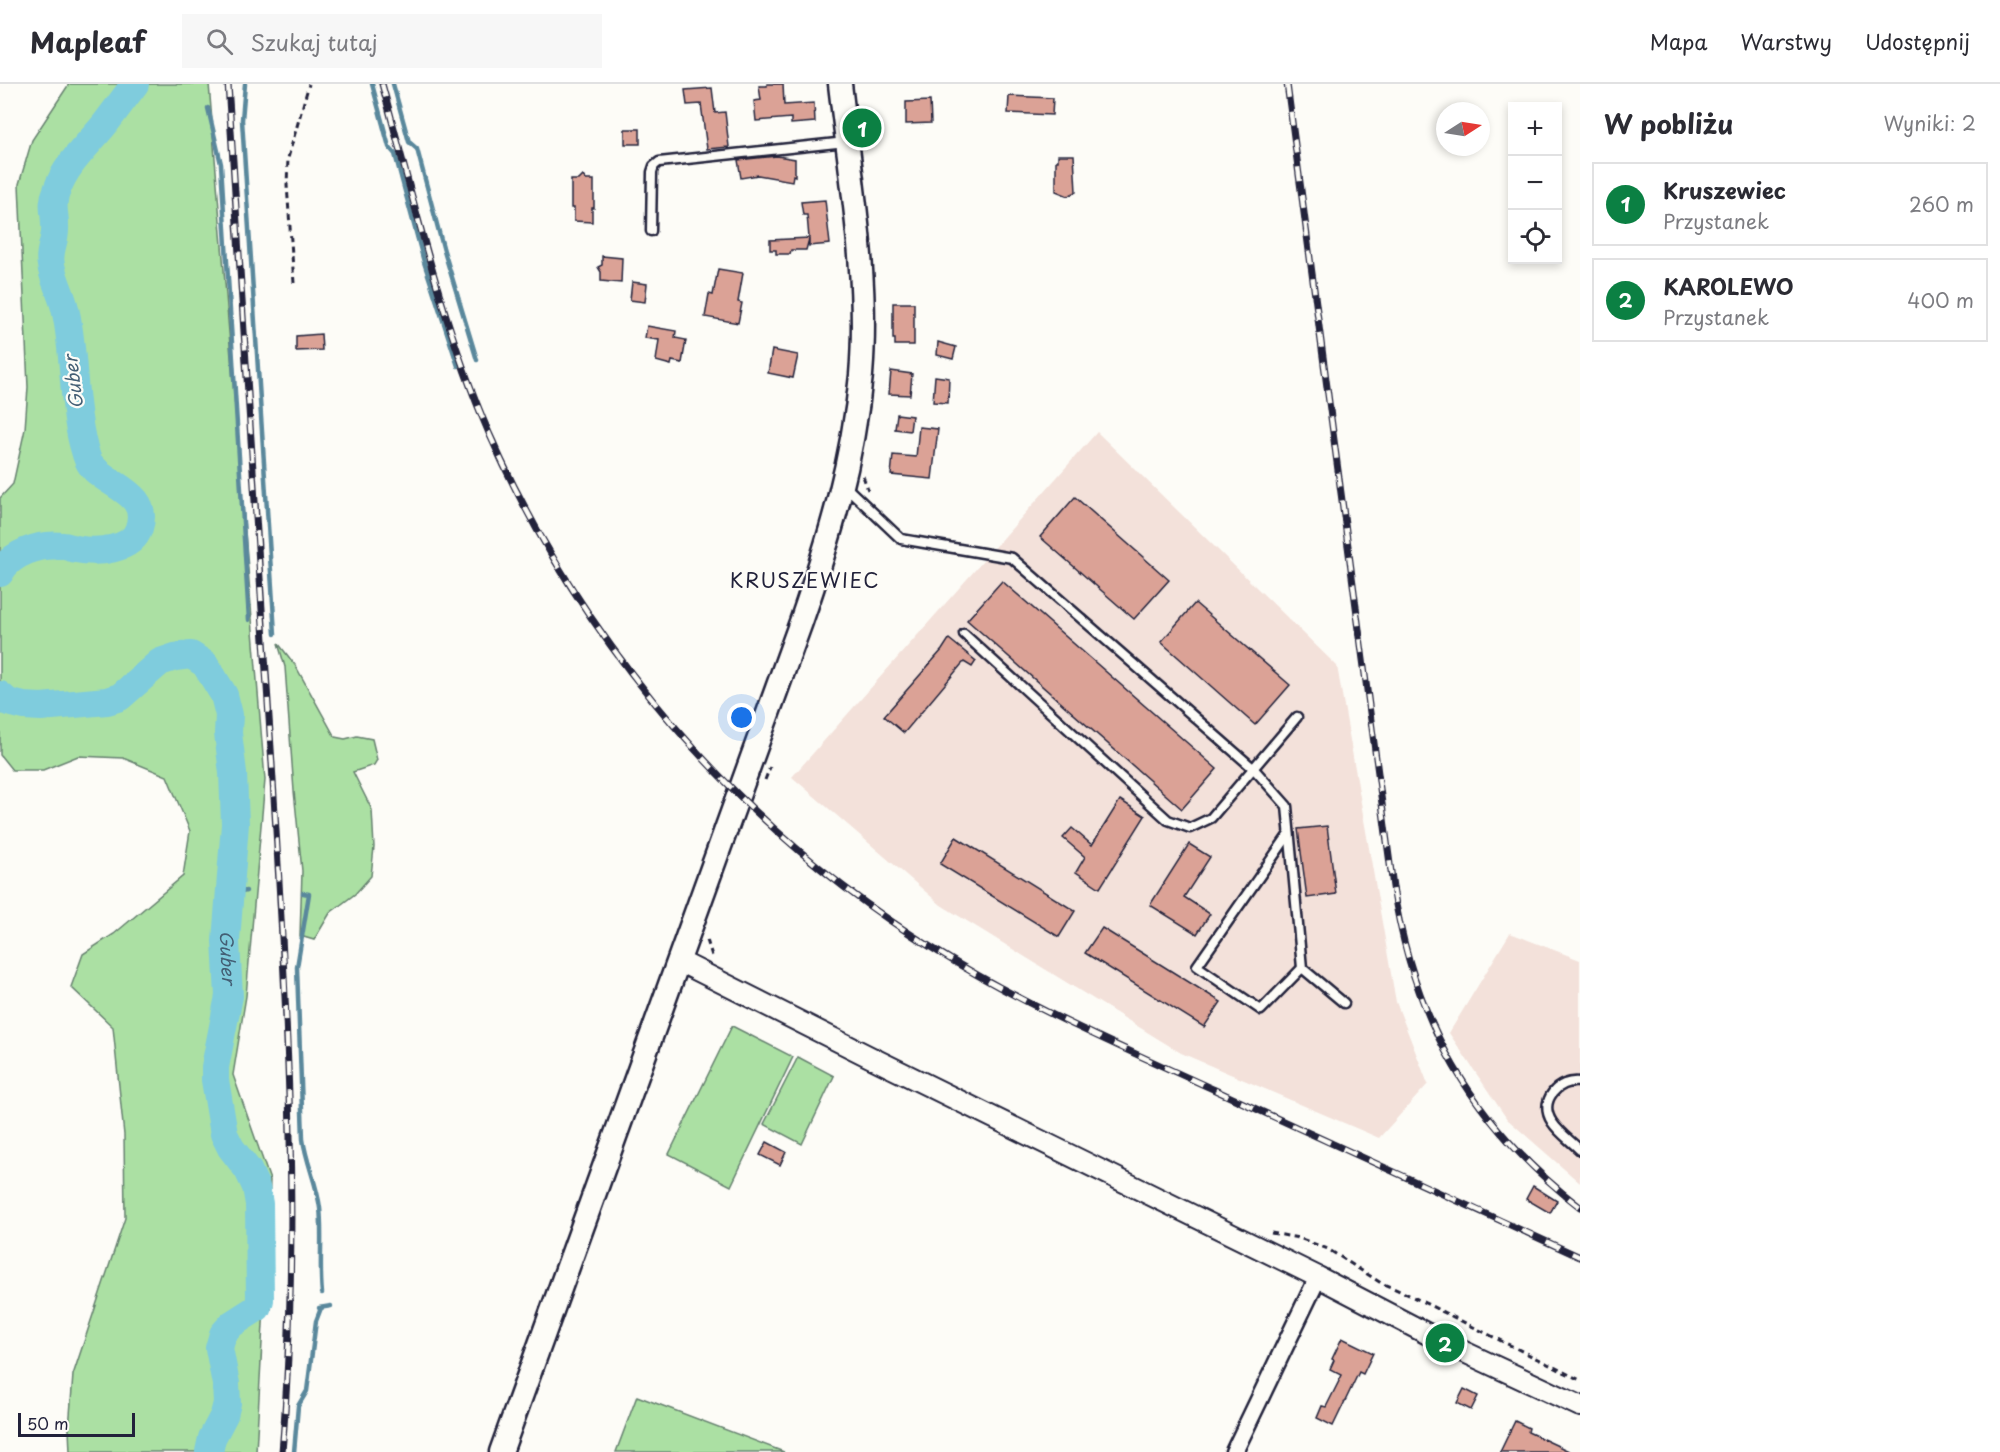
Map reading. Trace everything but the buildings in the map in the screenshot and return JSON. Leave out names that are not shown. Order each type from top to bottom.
[{"type":"main road","points":[[501,1452],[817,576],[844,485],[857,403],[862,340],[861,264],[840,84]]},
{"type":"street","points":[[679,961],[1318,1277],[1445,1343],[1580,1406]]},
{"type":"street","points":[[1234,1452],[1318,1277]]},
{"type":"lane","points":[[651,231],[652,172],[654,166],[659,162],[847,142]]},
{"type":"lane","points":[[844,485],[901,539],[1012,558],[1254,769],[1287,806],[1302,968],[1344,1003]]},
{"type":"lane","points":[[964,634],[1168,820],[1190,828],[1210,818],[1297,717]]},
{"type":"lane","points":[[1289,834],[1197,966],[1262,1011],[1302,968]]},
{"type":"lane","points":[[1580,1082],[1561,1084],[1554,1090],[1547,1106],[1552,1122],[1580,1150]]},
{"type":"path","points":[[294,283],[287,185],[288,158],[309,84]]},
{"type":"path","points":[[1269,1233],[1299,1238],[1328,1249],[1381,1283],[1580,1380]]},
{"type":"shaded area","points":[[1097,432],[1337,666],[1396,1002],[1428,1084],[1379,1138],[1181,1053],[941,905],[792,777]]},
{"type":"shaded area","points":[[1510,933],[1580,960],[1580,1183],[1507,1119],[1449,1033]]},
{"type":"green space","points":[[69,84],[209,84],[265,780],[246,996],[233,1075],[270,1180],[256,1452],[70,1452],[69,1429],[73,1375],[125,1218],[124,1135],[113,1027],[71,987],[83,954],[114,934],[183,876],[190,831],[167,776],[123,758],[78,756],[43,770],[12,770],[0,755],[0,498],[13,484],[25,429],[28,387],[19,184],[32,140]]},
{"type":"green space","points":[[278,643],[295,665],[335,737],[345,739],[357,736],[372,739],[377,760],[374,765],[353,772],[372,810],[374,847],[371,876],[355,894],[330,913],[314,940],[300,936],[302,871],[285,667]]},
{"type":"green space","points":[[732,1026],[793,1057],[731,1186],[669,1154]]},
{"type":"green space","points":[[798,1057],[834,1076],[802,1144],[764,1124]]},
{"type":"green space","points":[[637,1396],[784,1452],[616,1452]]},
{"type":"waterway","name":"Guber","points":[[0,573],[11,560],[36,548],[54,545],[93,551],[112,549],[129,542],[139,528],[141,516],[139,506],[125,491],[98,472],[87,457],[79,428],[66,313],[50,260],[55,230],[54,201],[61,181],[72,163],[135,84]]},
{"type":"waterway","points":[[245,84],[242,120],[275,634]]},
{"type":"waterway","points":[[372,84],[389,147],[395,154],[424,262],[458,366]]},
{"type":"waterway","points":[[393,84],[409,142],[417,149],[444,251],[477,360]]},
{"type":"waterway","points":[[208,108],[221,164],[249,620]]},
{"type":"waterway","name":"Guber","points":[[0,561],[16,556]]},
{"type":"waterway","name":"Guber","points":[[0,695],[8,702],[41,707],[107,701],[120,697],[160,662],[191,655],[205,664],[224,695],[229,715],[228,733],[233,773],[235,824],[226,941],[229,996],[215,1067],[215,1080],[224,1134],[231,1148],[248,1170],[256,1187],[259,1204],[260,1300],[257,1308],[232,1324],[223,1334],[219,1348],[227,1403],[224,1415],[212,1438],[209,1452]]},
{"type":"waterway","points":[[230,895],[246,891]]},
{"type":"waterway","points":[[303,893],[309,894],[297,967],[303,1139],[320,1208],[322,1293]]},
{"type":"waterway","points":[[319,1308],[331,1306]]},
{"type":"waterway","points":[[257,1308],[270,1308]]},
{"type":"waterway","points":[[294,1452],[298,1406],[307,1391],[316,1321],[321,1308]]},
{"type":"railway","points":[[228,84],[272,764],[286,1022],[291,1194],[288,1366],[282,1452]]},
{"type":"railway","points":[[382,84],[442,304],[489,433],[527,511],[571,586],[620,658],[674,726],[733,790],[797,849],[865,903],[937,951],[1004,990],[1109,1042],[1580,1257]]},
{"type":"railway","points":[[1287,84],[1393,887],[1403,936],[1416,982],[1453,1066],[1478,1104],[1508,1140],[1542,1175],[1580,1207]]},
{"type":"place","name":"Kruszewiec","points":[[862,128]]},
{"type":"place","name":"KAROLEWO","points":[[1445,1343]]},
{"type":"district","name":"KRUSZEWIEC","points":[[805,581]]}]
